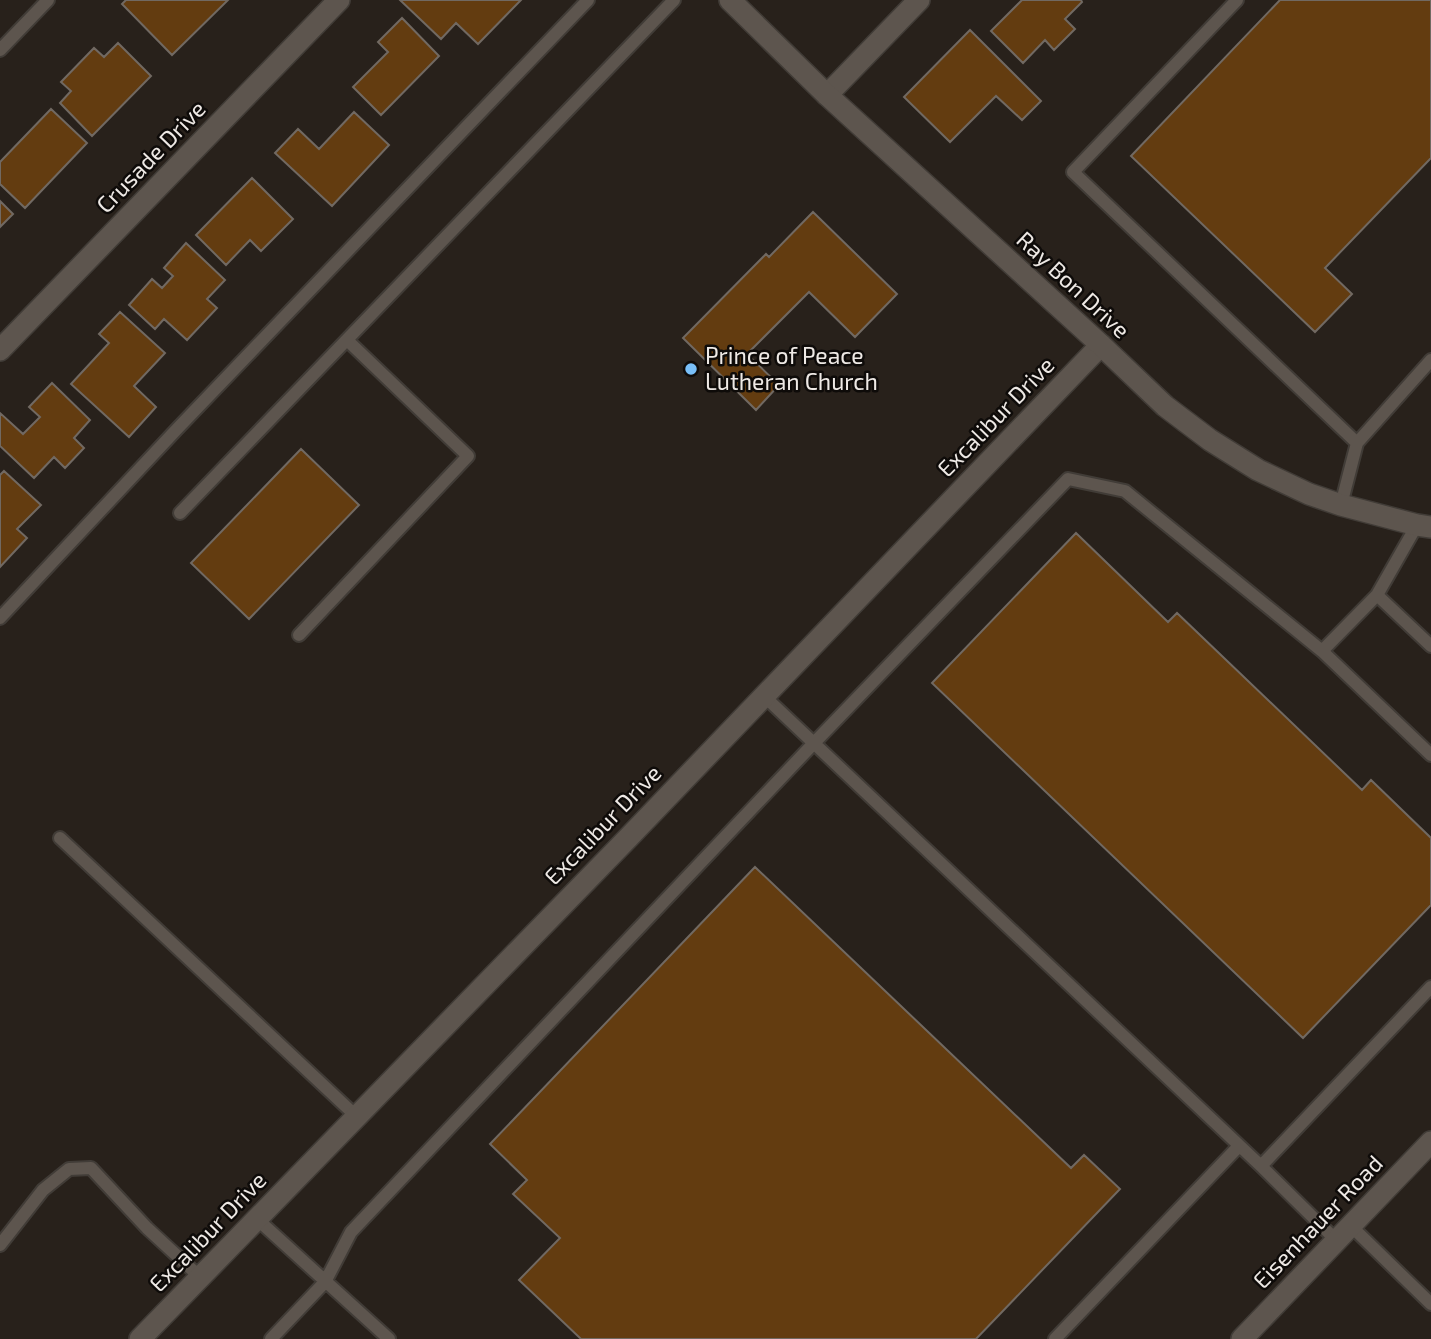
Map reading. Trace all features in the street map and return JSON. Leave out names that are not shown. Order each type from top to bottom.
[{"type":"street","name":"Crusade Drive","points":[[0,350],[339,0]]},
{"type":"street","name":"Ray Bon Drive","points":[[730,0],[827,94],[1165,406],[1210,440],[1258,470],[1309,494],[1424,526]]},
{"type":"street","points":[[827,94],[919,0]]},
{"type":"street","name":"Excalibur Drive","points":[[140,1339],[1101,345]]},
{"type":"street","name":"Eisenhauer Road","points":[[1242,1339],[1431,1142]]},
{"type":"lane","points":[[0,50],[48,0]]},
{"type":"lane","points":[[0,618],[588,0]]},
{"type":"lane","points":[[180,513],[674,0]]},
{"type":"lane","points":[[1237,0],[1073,172],[1357,443]]},
{"type":"lane","points":[[299,635],[468,456],[347,341]]},
{"type":"lane","points":[[1341,505],[1357,443],[1431,360]]},
{"type":"lane","points":[[271,1339],[325,1282],[351,1232],[1068,479],[1125,491],[1322,651],[1431,755]]},
{"type":"lane","points":[[1322,651],[1377,595],[1424,526]]},
{"type":"lane","points":[[1377,595],[1431,646]]},
{"type":"lane","points":[[764,696],[1239,1146],[1431,1304]]},
{"type":"lane","points":[[60,838],[356,1116]]},
{"type":"lane","points":[[1261,1166],[1431,987]]},
{"type":"lane","points":[[1055,1339],[1239,1146]]},
{"type":"lane","points":[[0,1245],[43,1191],[69,1169],[90,1168],[147,1228],[200,1277]]},
{"type":"lane","points":[[257,1219],[389,1339]]},
{"type":"building","points":[[126,0],[228,0],[172,55],[122,4]]},
{"type":"building","points":[[400,0],[521,0],[478,44],[456,23],[441,39]]},
{"type":"building","points":[[1022,0],[1082,2],[1065,19],[1075,29],[1054,50],[1045,40],[1023,63],[991,31]]},
{"type":"building","points":[[1280,0],[1431,0],[1431,158],[1325,268],[1352,294],[1315,332],[1131,156]]},
{"type":"building","points":[[402,18],[439,56],[381,115],[353,87],[388,52],[378,42]]},
{"type":"building","points":[[970,30],[1041,101],[1022,120],[996,96],[950,142],[904,97]]},
{"type":"building","points":[[118,43],[151,76],[92,136],[60,103],[71,91],[61,82],[94,48],[104,57]]},
{"type":"building","points":[[51,109],[87,143],[25,208],[0,184],[0,162]]},
{"type":"building","points":[[354,112],[389,145],[332,206],[275,153],[298,129],[319,149]]},
{"type":"building","points":[[252,178],[293,219],[261,251],[250,240],[226,265],[196,235]]},
{"type":"building","points":[[0,201],[13,214],[0,227]]},
{"type":"building","points":[[813,212],[897,294],[855,337],[809,292],[747,354],[779,385],[756,410],[683,338],[766,254],[769,257]]},
{"type":"building","points":[[186,243],[225,280],[207,299],[217,308],[187,340],[164,319],[155,329],[129,305],[152,279],[162,288],[173,276],[164,268]]},
{"type":"building","points":[[120,312],[165,353],[134,386],[156,407],[129,437],[71,384],[109,343],[99,334]]},
{"type":"building","points":[[52,383],[90,420],[74,438],[84,448],[65,468],[54,457],[34,478],[0,446],[0,413],[23,434],[40,417],[29,407]]},
{"type":"building","points":[[301,449],[359,505],[249,619],[191,563]]},
{"type":"building","points":[[4,471],[41,505],[17,529],[27,538],[0,567],[0,475]]},
{"type":"building","points":[[1076,533],[1168,622],[1177,613],[1362,790],[1371,780],[1431,838],[1431,905],[1303,1038],[932,683]]},
{"type":"building","points":[[755,867],[1071,1168],[1084,1155],[1120,1189],[976,1339],[581,1339],[519,1280],[560,1238],[513,1194],[527,1180],[490,1144]]},
{"type":"place","name":"Prince of Peace Lutheran Church","points":[[691,369]]}]
